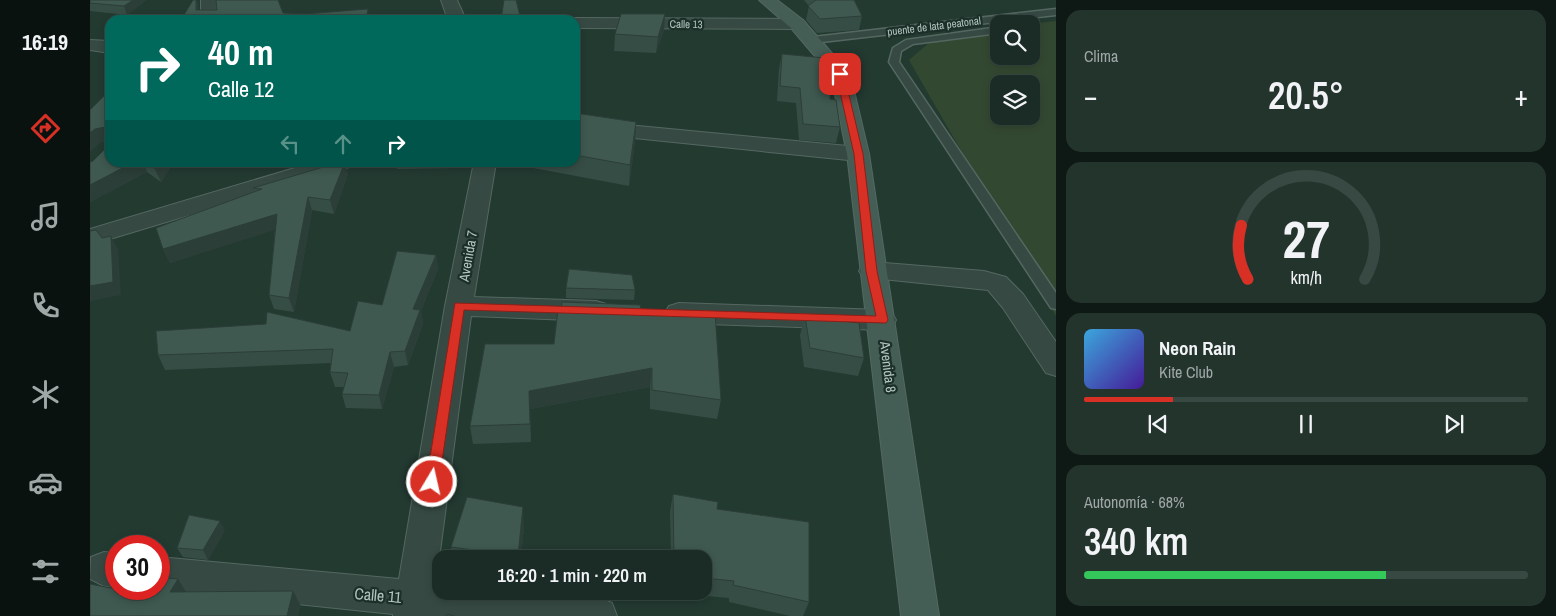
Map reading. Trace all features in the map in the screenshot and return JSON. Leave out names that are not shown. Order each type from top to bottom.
[{"type":"street","points":[[209,0],[210,15]]},
{"type":"street","points":[[449,0],[455,15]]},
{"type":"street","name":"Avenida 8","points":[[768,0],[805,32],[840,74],[858,154],[872,271],[882,320],[920,616]]},
{"type":"street","name":"Calle 13","points":[[580,23],[805,32]]},
{"type":"street","points":[[90,45],[105,46]]},
{"type":"street","points":[[580,126],[858,154]]},
{"type":"street","points":[[90,237],[324,167]]},
{"type":"street","name":"Avenida 7","points":[[413,607],[459,306],[484,167]]},
{"type":"street","points":[[872,271],[984,280],[997,283],[1013,300],[1056,365]]},
{"type":"street","points":[[459,306],[617,311]]},
{"type":"street","points":[[656,313],[882,320]]},
{"type":"street","name":"Calle 11","points":[[170,575],[413,607],[598,616]]},
{"type":"lane","name":"puente de lata peatonal","points":[[805,32],[1056,12]]},
{"type":"lane","points":[[1040,21],[1056,17]]},
{"type":"lane","points":[[990,31],[914,40],[901,45],[896,50],[894,62],[1056,304]]},
{"type":"green space","points":[[1056,21],[1056,316],[909,60],[936,37],[990,30],[990,65],[1040,65],[1040,23]]},
{"type":"building","points":[[90,0],[133,0],[124,6],[90,3]]},
{"type":"building","points":[[193,0],[196,0],[196,10],[217,10],[216,0],[278,0],[283,13],[305,14],[368,9],[367,15],[184,15]]},
{"type":"building","points":[[504,0],[516,0],[520,15],[502,15]]},
{"type":"building","points":[[816,0],[854,0],[862,16],[820,19],[808,6]]},
{"type":"building","points":[[621,14],[665,14],[658,37],[615,34]]},
{"type":"building","points":[[782,54],[825,58],[822,73],[831,74],[830,99],[836,100],[840,127],[803,124],[800,88],[780,86]]},
{"type":"building","points":[[105,95],[105,127],[95,129],[90,133],[90,110]]},
{"type":"building","points":[[580,114],[636,122],[630,165],[580,156]]},
{"type":"building","points":[[105,149],[105,167],[124,167],[90,185],[90,162]]},
{"type":"building","points":[[323,167],[343,167],[330,200],[308,197],[289,298],[269,295],[277,214],[163,249],[156,228],[262,189],[253,188]]},
{"type":"building","points":[[96,230],[102,238],[111,236],[113,282],[90,286],[90,231]]},
{"type":"building","points":[[397,251],[436,255],[413,309],[420,310],[405,351],[390,352],[379,395],[342,394],[348,373],[330,372],[333,349],[158,355],[156,331],[266,324],[267,312],[350,331],[358,301],[382,305]]},
{"type":"building","points":[[569,269],[632,275],[635,290],[566,288]]},
{"type":"building","points":[[562,302],[640,305],[641,309],[715,312],[721,400],[652,390],[652,368],[529,391],[530,424],[470,426],[485,344],[554,344],[558,309],[561,309]]},
{"type":"building","points":[[805,316],[859,323],[864,358],[810,348]]},
{"type":"building","points":[[673,494],[718,502],[717,509],[809,522],[809,602],[733,585],[734,581],[712,579],[712,550],[674,550]]},
{"type":"building","points":[[467,497],[523,507],[519,550],[473,550],[451,547]]},
{"type":"building","points":[[189,515],[220,521],[203,550],[177,548]]},
{"type":"building","points":[[170,578],[178,579],[170,592]]},
{"type":"building","points":[[90,584],[105,587],[105,600],[170,600],[170,592],[293,591],[287,616],[90,616]]},
{"type":"route","points":[[432,482],[459,306],[882,320],[872,271],[858,154],[840,74]]}]
